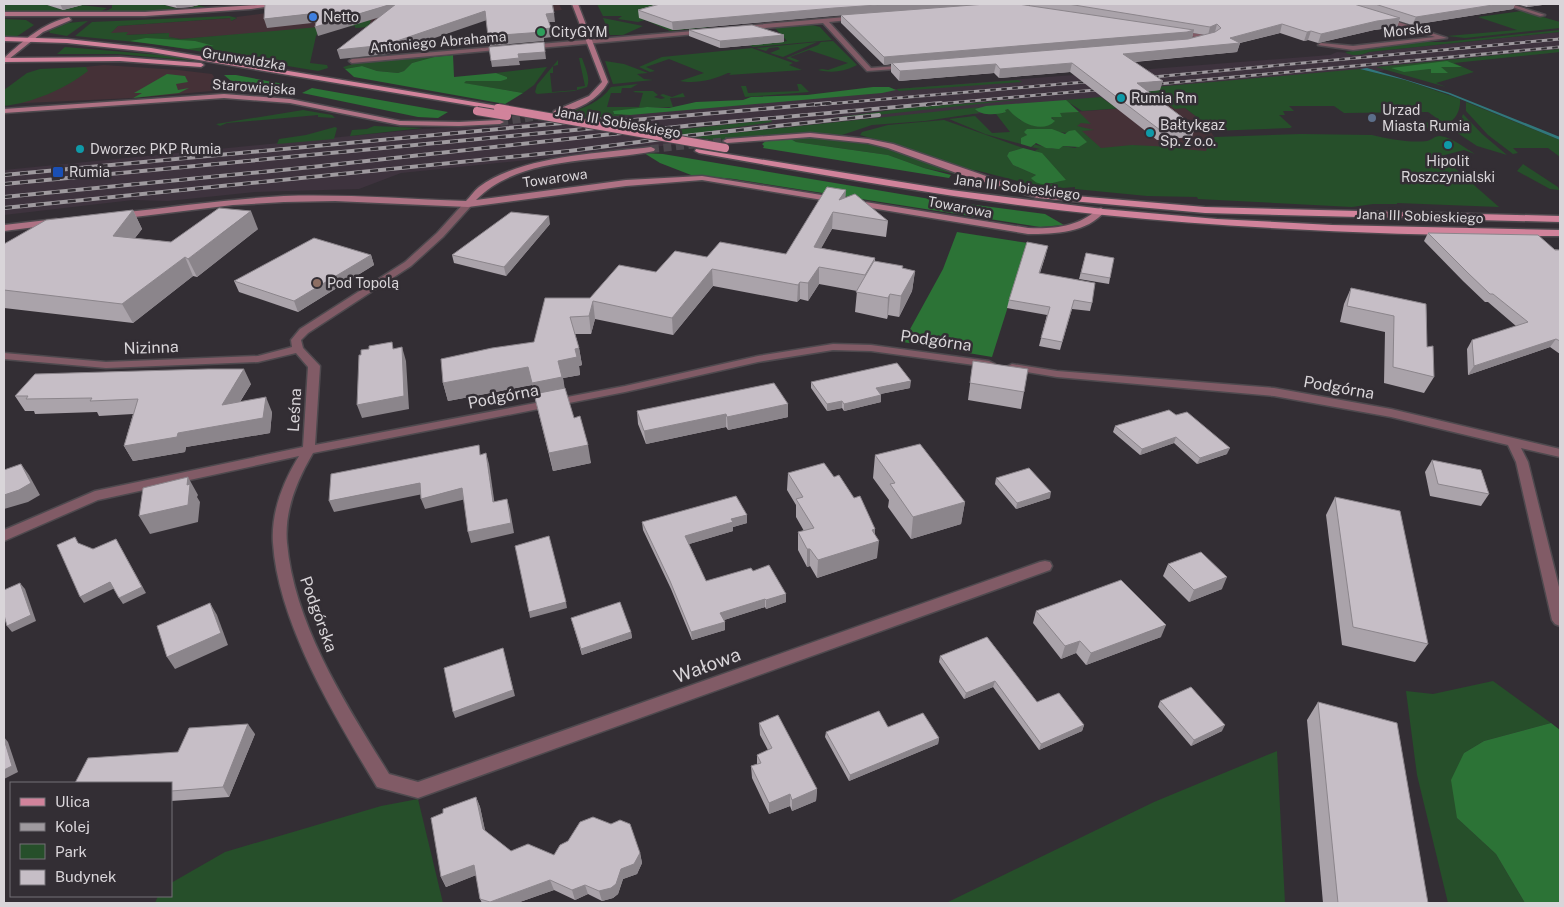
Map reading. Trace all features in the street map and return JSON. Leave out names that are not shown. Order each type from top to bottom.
[{"type":"main road","points":[[6,14],[192,13],[286,4]]},
{"type":"main road","points":[[557,113],[594,96],[605,82],[575,4]]},
{"type":"main road","points":[[46,26],[50,19],[47,14]]},
{"type":"main road","points":[[28,39],[46,26],[91,15]]},
{"type":"main road","name":"Grunwaldzka","points":[[4,39],[75,42],[197,56],[498,108]]},
{"type":"main road","name":"Grunwaldzka","points":[[4,60],[28,39]]},
{"type":"main road","name":"Grunwaldzka","points":[[4,60],[80,58],[190,64],[243,70],[477,111]]},
{"type":"main road","name":"Starowiejska","points":[[4,110],[224,96],[290,101],[400,123],[459,124],[500,122]]},
{"type":"main road","name":"Jana III Sobieskiego","points":[[498,108],[726,145],[962,187],[1040,196],[1205,210],[1560,219]]},
{"type":"main road","name":"Jana III Sobieskiego","points":[[477,111],[930,190],[1101,211],[1298,226],[1560,233]]},
{"type":"main road","points":[[726,145],[810,135],[868,141],[890,146],[965,173],[1040,196]]},
{"type":"main road","points":[[468,204],[479,190],[494,180],[526,168],[652,149]]},
{"type":"main road","name":"Towarowa","points":[[110,217],[233,202],[284,199],[335,198],[468,204],[626,182],[678,178],[702,178],[895,208],[980,225],[1028,232],[1057,231],[1074,227],[1095,218],[1101,211]]},
{"type":"main road","points":[[4,228],[65,221]]},
{"type":"street","points":[[995,6],[1027,4]]},
{"type":"street","points":[[1506,4],[1542,15]]},
{"type":"street","points":[[1005,6],[1034,10]]},
{"type":"street","name":"Morska","points":[[1321,45],[1353,48],[1444,38],[1373,16]]},
{"type":"street","points":[[733,29],[868,18]]},
{"type":"street","points":[[825,21],[870,70],[919,66]]},
{"type":"street","name":"Antoniego Abrahama","points":[[522,47],[713,31]]},
{"type":"street","points":[[1170,31],[1212,37],[1194,42]]},
{"type":"street","name":"Antoniego Abrahama","points":[[352,61],[513,48]]},
{"type":"street","points":[[298,348],[296,340],[304,331],[408,264],[440,235],[468,204]]},
{"type":"street","name":"Podgórna","points":[[309,450],[625,389],[758,359],[833,347],[872,348],[1057,374],[1274,392],[1391,413],[1560,453]]},
{"type":"street","name":"Nizinna","points":[[4,356],[106,365],[258,359],[298,348]]},
{"type":"street","name":"Leśna","points":[[4,536],[95,496],[309,450],[314,366],[298,348]]},
{"type":"street","points":[[1512,441],[1522,462],[1560,620]]},
{"type":"street","name":"Podgórska","points":[[309,450],[295,473],[284,503],[280,542],[289,592],[309,648],[354,733],[383,781]]},
{"type":"street","name":"Wałowa","points":[[383,781],[418,790],[1045,566]]},
{"type":"shaded area","points":[[336,4],[559,4],[562,10],[181,39],[169,37],[168,33],[125,35],[110,33],[118,26],[231,18],[231,21],[236,17]]},
{"type":"shaded area","points":[[1560,32],[1560,52],[1391,68],[1371,74],[1100,109],[1090,102],[401,173],[359,189],[255,192],[168,201],[133,200],[4,215],[4,170],[422,129],[490,126],[896,89],[1330,55],[1337,52],[1364,54]]},
{"type":"shaded area","points":[[104,65],[212,74],[223,90],[133,98],[4,104],[4,93],[55,70]]},
{"type":"shaded area","name":"Bałtykgaz Sp. z o.o.","points":[[1180,104],[1206,124],[1224,153],[1094,149],[1059,113]]},
{"type":"green space","points":[[4,4],[44,4],[63,10],[81,5],[107,8],[100,12],[4,11]]},
{"type":"green space","points":[[112,4],[161,4],[182,10],[198,5],[206,7],[178,11],[106,11],[112,8]]},
{"type":"green space","points":[[597,4],[650,4],[707,20],[711,27],[670,31],[645,20],[638,22],[618,19],[622,16],[603,16]]},
{"type":"green space","points":[[374,7],[369,27],[355,28],[355,26],[320,29],[316,36],[310,63],[327,65],[328,68],[318,71],[155,44],[75,36],[92,22],[229,16],[237,18],[231,21],[230,18],[118,26],[111,33],[128,32],[126,35],[169,33],[169,37],[181,39],[319,27]]},
{"type":"green space","points":[[1522,11],[1560,22],[1560,28],[1465,38],[1447,36],[1517,30],[1478,17]]},
{"type":"green space","points":[[603,18],[643,26],[623,35],[610,35]]},
{"type":"green space","points":[[4,19],[26,20],[34,25],[16,37],[4,37]]},
{"type":"green space","points":[[88,21],[67,36],[50,33],[49,31],[68,23]]},
{"type":"green space","points":[[812,25],[820,27],[832,40],[753,47],[749,45],[738,32],[740,31],[750,45],[787,41],[775,28]]},
{"type":"green space","points":[[1560,30],[1560,32],[1369,52],[1357,55],[1345,52],[1420,42],[1444,42]]},
{"type":"green space","points":[[146,38],[195,41],[214,46],[188,49],[130,41]]},
{"type":"green space","points":[[833,41],[857,65],[846,70],[828,71],[818,70],[828,70],[848,63],[809,50],[790,57],[800,61],[796,62],[786,58],[821,42]]},
{"type":"green space","points":[[817,42],[783,57],[770,53],[780,49],[778,47],[769,48],[766,51],[756,48]]},
{"type":"green space","points":[[65,47],[173,56],[210,62],[117,54],[57,54]]},
{"type":"green space","points":[[752,48],[793,63],[789,65],[802,70],[729,75],[731,73],[728,73],[703,81],[680,81],[704,73],[669,59],[646,67],[655,71],[650,72],[639,67],[662,57]]},
{"type":"green space","points":[[1560,49],[1560,52],[1454,63],[1474,72],[1436,83],[1446,87],[1376,67]]},
{"type":"green space","points":[[453,55],[434,57],[412,63],[404,71],[398,73],[377,71],[362,66],[345,69],[343,67],[360,62]]},
{"type":"green space","points":[[453,55],[454,77],[496,73],[507,77],[507,79],[501,81],[466,81],[464,83],[523,93],[505,104],[354,77],[345,69],[362,66],[377,71],[398,73],[404,71],[412,63],[434,57]]},
{"type":"green space","points":[[579,58],[582,58],[587,73],[587,87],[574,91],[537,94],[535,92],[537,85],[558,60],[558,65],[553,66],[553,73],[550,73],[552,92],[577,90],[577,87],[585,86]]},
{"type":"green space","points":[[605,61],[624,64],[648,73],[637,74],[644,79],[653,80],[613,84]]},
{"type":"green space","points":[[1447,61],[1462,67],[1441,67],[1448,73],[1431,73],[1431,69],[1404,72],[1391,68]]},
{"type":"green space","points":[[86,67],[88,71],[59,89],[26,102],[4,106],[4,90],[27,73],[40,69]]},
{"type":"green space","points":[[547,67],[534,85],[523,93],[462,83],[466,81],[501,81],[507,77],[496,73]]},
{"type":"green space","points":[[1360,69],[1405,80],[1460,99],[1456,115],[1445,125],[1438,128],[1430,128],[1415,123],[1442,122],[1428,112],[1344,113],[1334,106],[1289,106],[1294,111],[1283,111],[1285,115],[1279,115],[1292,127],[1290,128],[1211,131],[1196,125],[1206,124],[1185,108],[1175,109],[1170,105],[1154,106],[1142,94],[1155,87]]},
{"type":"green space","points":[[167,74],[185,76],[188,82],[176,84],[178,90],[189,88],[179,93],[133,98],[142,93],[134,93]]},
{"type":"green space","points":[[224,75],[236,75],[289,85],[278,90],[231,81]]},
{"type":"green space","points":[[1018,80],[1022,82],[899,91],[896,89]]},
{"type":"green space","points":[[638,84],[631,88],[622,88],[621,93],[611,93],[607,107],[639,107],[643,93],[633,92],[635,91],[653,91],[658,95],[654,97],[661,99],[665,98],[660,95],[663,94],[672,97],[683,93],[685,97],[670,98],[673,107],[647,107],[613,112],[614,114],[630,115],[588,118],[567,114],[597,101],[611,87]]},
{"type":"green space","points":[[797,84],[801,84],[809,92],[745,97],[741,86],[746,86],[748,93],[799,91]]},
{"type":"green space","points":[[873,87],[889,87],[896,90],[882,93],[630,115],[614,114],[613,111],[647,107],[669,108],[696,102],[743,100],[751,97],[807,95]]},
{"type":"green space","points":[[312,88],[448,112],[438,118],[418,117],[302,93]]},
{"type":"green space","points":[[1101,97],[1109,103],[1143,101],[1151,106],[1082,111],[1065,100]]},
{"type":"green space","points":[[1024,99],[812,122],[811,121],[907,108]]},
{"type":"green space","points":[[1066,100],[1079,112],[1060,113],[1062,117],[1052,117],[1055,121],[1043,127],[1037,127],[1024,122],[1008,109],[1005,110],[1006,112],[989,114],[981,113],[975,109],[986,106]]},
{"type":"green space","points":[[1466,102],[1560,140],[1560,157],[1548,148],[1513,148],[1518,153],[1513,154],[1488,135],[1466,111]]},
{"type":"green space","points":[[980,107],[976,110],[979,113],[925,121],[872,125],[842,135],[794,133],[713,140],[695,137]]},
{"type":"green space","points":[[1008,109],[1020,120],[1038,127],[1054,120],[1051,117],[1062,117],[1059,113],[1079,112],[1091,124],[1081,123],[1077,126],[1094,130],[1082,131],[1101,148],[1132,145],[1172,147],[1184,145],[1182,149],[1206,151],[1211,139],[1215,137],[1301,134],[1372,135],[1399,140],[1427,141],[1440,136],[1454,141],[1475,154],[1464,150],[1441,156],[1499,207],[1397,203],[1352,207],[1198,199],[1197,197],[1147,196],[1075,189],[1075,187],[1063,188],[1026,183],[975,170],[972,172],[915,151],[860,135],[862,132],[888,125],[944,120],[1023,148],[1009,152],[1007,156],[1013,165],[1036,175],[1032,178],[1048,185],[1060,181],[1035,150],[1040,149],[1031,147],[1034,146],[1033,144],[1053,149],[1063,146],[1075,148],[1086,142],[1067,133],[1027,129],[1026,136],[1021,144],[985,134],[949,119],[975,116],[992,133],[1010,132],[996,114],[1004,113]]},
{"type":"green space","points":[[303,110],[332,115],[335,118],[318,117],[318,115],[227,123],[220,126],[216,124]]},
{"type":"green space","points":[[1463,114],[1482,134],[1507,155],[1477,146],[1450,128],[1461,120]]},
{"type":"green space","points":[[771,120],[772,122],[684,135],[664,131]]},
{"type":"green space","points":[[374,126],[423,128],[350,136],[352,130],[367,129]]},
{"type":"green space","points":[[337,128],[334,139],[277,144],[279,139],[306,135]]},
{"type":"green space","points":[[1027,129],[1052,129],[1065,134],[1075,130],[1087,142],[1079,147],[1063,146],[1059,149],[1046,148],[1036,143],[1031,147],[1021,144],[1021,138],[1027,135],[1024,132]]},
{"type":"green space","points":[[789,138],[834,139],[878,146],[961,175],[924,168],[888,155],[796,142]]},
{"type":"green space","points":[[789,138],[796,142],[888,155],[951,175],[949,178],[763,148],[762,144],[767,140]]},
{"type":"green space","points":[[1023,148],[1042,153],[1066,180],[1047,184],[1039,183],[1031,178],[1036,175],[1013,165],[1007,156],[1009,152]]},
{"type":"green space","points":[[644,153],[663,154],[930,199],[1045,214],[1064,225],[1040,227],[734,179],[691,175],[660,163]]},
{"type":"green space","points":[[1523,164],[1558,187],[1559,190],[1550,189],[1517,171]]},
{"type":"green space","points":[[957,232],[1028,243],[992,357],[903,342],[943,269]]},
{"type":"green space","points":[[1493,681],[1551,723],[1484,741],[1464,753],[1457,818],[1496,854],[1525,903],[1448,903],[1417,775],[1406,691],[1433,694]]},
{"type":"green space","points":[[1551,723],[1560,730],[1560,903],[1525,903],[1496,854],[1457,818],[1451,780],[1464,753],[1484,741]]},
{"type":"green space","points":[[1277,751],[1285,903],[946,903],[1154,802]]},
{"type":"green space","points":[[418,799],[443,903],[155,903],[158,897],[172,897],[172,882],[225,852],[381,806]]},
{"type":"water","points":[[1367,68],[1450,93],[1560,137],[1560,140],[1448,94],[1405,80],[1360,69]]},
{"type":"building","points":[[265,4],[392,4],[315,27],[318,13],[264,19]]},
{"type":"building","points":[[396,4],[552,4],[554,13],[546,14],[551,28],[542,29],[543,32],[488,36],[485,11],[385,45],[337,50]]},
{"type":"building","points":[[660,4],[892,4],[672,22],[638,10]]},
{"type":"building","points":[[986,4],[1018,4],[1194,30],[884,57],[841,15]]},
{"type":"building","points":[[1068,4],[1354,4],[1400,18],[1377,21],[1321,34],[1311,31],[1307,32],[1282,24],[1230,38],[1240,43],[1123,54],[1163,81],[1137,83],[1195,127],[1160,130],[1072,63],[1000,69],[996,64],[900,71],[892,63],[1188,39],[1215,32],[1221,28],[1217,24],[1210,27]]},
{"type":"building","points":[[1375,4],[1499,4],[1416,17]]},
{"type":"building","points":[[752,25],[784,35],[720,41],[689,30]]},
{"type":"building","points":[[544,42],[545,52],[518,54],[519,58],[491,61],[489,47]]},
{"type":"building","points":[[827,187],[846,190],[839,200],[855,194],[888,221],[833,212],[814,247],[875,258],[865,275],[819,267],[808,283],[800,282],[798,285],[712,269],[672,318],[593,301],[589,316],[570,317],[579,348],[575,349],[577,357],[558,361],[562,377],[532,383],[528,367],[443,383],[441,359],[492,348],[534,342],[545,298],[590,298],[619,265],[656,272],[675,251],[707,257],[720,242],[786,254]]},
{"type":"building","points":[[219,208],[251,211],[188,259],[185,257],[122,304],[4,290],[4,244],[46,220],[133,210],[113,236],[171,242]]},
{"type":"building","points":[[511,212],[549,216],[504,267],[452,255]]},
{"type":"building","points":[[1428,233],[1538,235],[1555,250],[1560,250],[1560,341],[1556,339],[1474,366],[1472,340],[1528,322],[1493,294],[1490,294]]},
{"type":"building","points":[[314,238],[371,255],[294,301],[234,281]]},
{"type":"building","points":[[1027,242],[1048,246],[1039,273],[1095,283],[1092,303],[1074,300],[1062,342],[1041,338],[1050,307],[1009,300]]},
{"type":"building","points":[[1086,253],[1114,258],[1110,278],[1081,273]]},
{"type":"building","points":[[874,261],[903,266],[902,268],[915,271],[901,296],[890,294],[888,298],[856,292]]},
{"type":"building","points":[[1351,288],[1426,304],[1427,347],[1433,346],[1434,377],[1393,367],[1394,316],[1347,306]]},
{"type":"building","points":[[392,342],[393,349],[402,347],[404,396],[357,405],[359,355],[361,355],[361,350],[369,349],[369,346]]},
{"type":"building","points":[[973,361],[1028,369],[1024,392],[970,383]]},
{"type":"building","points":[[897,363],[911,381],[876,388],[881,395],[844,404],[842,401],[827,404],[811,382]]},
{"type":"building","points":[[244,369],[222,405],[266,397],[263,418],[178,433],[177,437],[124,446],[138,399],[90,401],[92,398],[26,399],[28,396],[15,396],[35,374]]},
{"type":"building","points":[[774,383],[788,404],[727,417],[726,414],[644,431],[637,411]]},
{"type":"building","points":[[565,388],[574,418],[580,416],[588,445],[549,453],[534,394]]},
{"type":"building","points":[[1169,410],[1176,415],[1187,412],[1230,448],[1200,458],[1176,437],[1142,449],[1115,426]]},
{"type":"building","points":[[920,444],[965,502],[913,517],[890,484],[895,483],[875,455]]},
{"type":"building","points":[[479,445],[480,455],[486,453],[493,502],[507,499],[511,523],[468,532],[462,488],[421,499],[420,483],[329,501],[331,474]]},
{"type":"building","points":[[1432,460],[1481,470],[1489,494],[1438,484]]},
{"type":"building","points":[[824,463],[834,477],[839,475],[854,498],[860,496],[875,529],[872,530],[879,541],[818,560],[810,549],[807,549],[798,532],[814,528],[796,499],[803,497],[788,473]]},
{"type":"building","points":[[21,464],[31,483],[19,490],[4,495],[4,470]]},
{"type":"building","points":[[1029,468],[1051,492],[1017,503],[996,478]]},
{"type":"building","points":[[188,477],[187,485],[190,484],[188,505],[139,516],[143,488]]},
{"type":"building","points":[[736,496],[747,515],[731,519],[733,522],[685,536],[706,581],[751,568],[753,571],[769,565],[786,594],[720,613],[725,622],[691,632],[670,581],[642,522]]},
{"type":"building","points":[[1335,497],[1400,511],[1428,644],[1353,627]]},
{"type":"building","points":[[549,536],[566,602],[529,612],[515,546]]},
{"type":"building","points":[[75,537],[78,543],[93,549],[116,539],[142,587],[119,598],[110,582],[80,597],[57,545]]},
{"type":"building","points":[[1201,552],[1227,577],[1194,590],[1168,564]]},
{"type":"building","points":[[1121,580],[1166,625],[1091,653],[1080,641],[1065,646],[1036,611]]},
{"type":"building","points":[[20,583],[31,615],[7,626],[4,615],[4,590]]},
{"type":"building","points":[[620,602],[631,632],[581,649],[571,618]]},
{"type":"building","points":[[210,603],[221,633],[167,657],[157,626]]},
{"type":"building","points":[[987,637],[1037,702],[1059,693],[1084,725],[1041,744],[995,681],[966,693],[940,656]]},
{"type":"building","points":[[503,648],[513,690],[453,712],[444,668]]},
{"type":"building","points":[[1191,687],[1225,725],[1194,740],[1160,701]]},
{"type":"building","points":[[1318,702],[1397,723],[1428,903],[1338,903]]},
{"type":"building","points":[[879,711],[888,727],[923,713],[939,738],[850,775],[826,732]]},
{"type":"building","points":[[778,715],[817,789],[792,800],[790,794],[769,803],[751,766],[761,763],[757,755],[772,748],[759,723]]},
{"type":"building","points":[[248,724],[223,787],[172,791],[172,782],[76,782],[88,758],[178,752],[189,728]]},
{"type":"building","points":[[4,739],[12,766],[4,770]]},
{"type":"building","points":[[476,797],[483,829],[511,851],[528,844],[554,855],[560,845],[568,841],[580,822],[593,817],[611,824],[620,820],[630,824],[640,853],[634,864],[621,869],[616,884],[611,888],[599,891],[585,885],[572,890],[550,880],[490,902],[480,899],[474,865],[441,877],[431,818],[443,813],[443,809]]},
{"type":"tunnel","points":[[500,122],[547,115]]},
{"type":"tunnel","points":[[651,149],[727,141]]},
{"type":"railway","points":[[1142,78],[1560,39]]},
{"type":"railway","points":[[1147,85],[1560,47]]},
{"type":"railway","points":[[815,105],[1097,81]]},
{"type":"railway","points":[[926,105],[1107,89]]},
{"type":"railway","points":[[599,123],[830,103]]},
{"type":"railway","points":[[4,197],[312,167],[694,125],[941,103]]},
{"type":"railway","points":[[4,208],[569,151],[693,135],[879,115]]},
{"type":"railway","points":[[4,175],[606,119]]},
{"type":"railway","points":[[4,184],[606,127]]},
{"type":"place","name":"Netto","points":[[313,17]]},
{"type":"place","name":"CityGYM","points":[[541,32]]},
{"type":"place","name":"Rumia Rm","points":[[1121,98]]},
{"type":"place","name":"Urzad Miasta Rumia","points":[[1372,118]]},
{"type":"place","name":"Bałtykgaz Sp. z o.o.","points":[[1150,133]]},
{"type":"place","name":"Hipolit Roszczynialski","points":[[1448,145]]},
{"type":"place","name":"Dworzec PKP Rumia","points":[[80,149]]},
{"type":"place","name":"Rumia","points":[[58,172]]},
{"type":"place","name":"Pod Topolą","points":[[317,283]]}]
